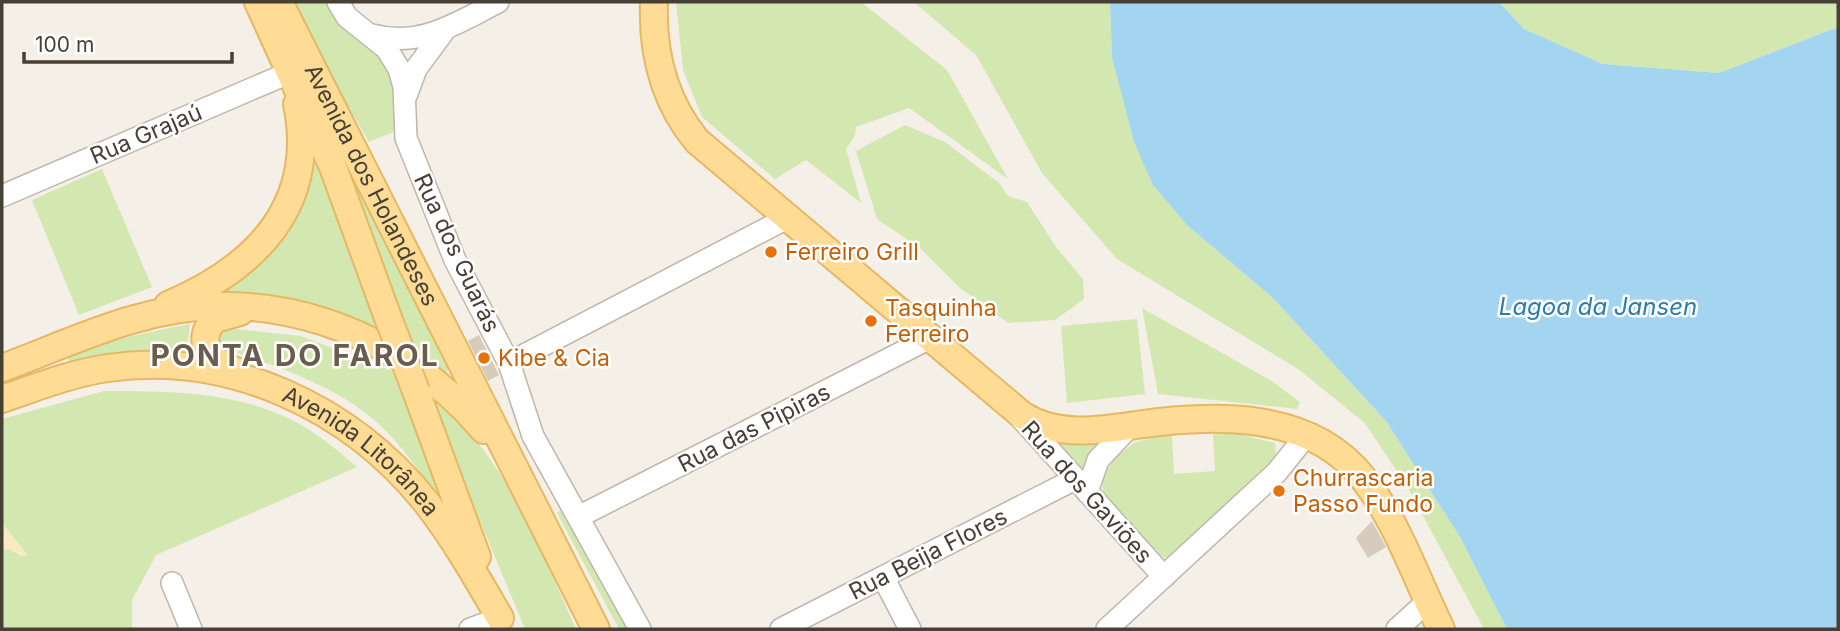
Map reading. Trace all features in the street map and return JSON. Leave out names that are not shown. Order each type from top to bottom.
[{"type":"main road","name":"Avenida dos Holandeses","points":[[258,2],[333,167],[502,624]]},
{"type":"main road","name":"Avenida dos Holandeses","points":[[279,2],[510,464],[596,629]]},
{"type":"main road","points":[[654,2],[659,68],[679,116],[706,150],[1011,406],[1038,425],[1060,430],[1130,426],[1192,417],[1235,418],[1280,427],[1305,437],[1335,453],[1362,476],[1384,511],[1441,629]]},
{"type":"main road","points":[[2,368],[132,319],[217,281],[251,255],[274,230],[293,192],[301,154],[298,110],[291,72]]},
{"type":"main road","points":[[132,319],[222,306],[270,309],[342,326],[400,355],[456,399],[510,464]]},
{"type":"main road","points":[[270,309],[225,314],[215,319],[206,336],[209,355],[223,367],[260,379],[320,410]]},
{"type":"main road","name":"Avenida Litorânea","points":[[2,399],[91,371],[130,366],[177,366],[256,381],[320,410],[370,446],[413,487],[454,541],[502,624]]},
{"type":"street","points":[[338,2],[346,17],[369,34],[403,40],[446,29],[498,2]]},
{"type":"street","points":[[405,102],[416,69],[446,29]]},
{"type":"street","name":"Rua dos Guarás","points":[[369,34],[393,57],[403,82],[407,138],[416,165],[455,260],[509,363],[533,436],[640,629]]},
{"type":"street","name":"Rua Grajaú","points":[[2,196],[291,72]]},
{"type":"street","points":[[509,363],[787,218]]},
{"type":"street","name":"Rua das Pipiras","points":[[578,517],[930,338]]},
{"type":"street","name":"Rua dos Gaviões","points":[[1011,406],[1164,577]]},
{"type":"street","points":[[1081,485],[1098,460],[1130,426]]},
{"type":"street","points":[[1107,629],[1277,472],[1305,437]]},
{"type":"street","name":"Rua Beija Flores","points":[[781,629],[883,577],[1081,485]]},
{"type":"street","points":[[883,577],[910,629]]},
{"type":"street","points":[[172,583],[191,629]]},
{"type":"street","points":[[1397,629],[1428,601]]},
{"type":"street","points":[[470,629],[502,624]]},
{"type":"green space","points":[[270,2],[454,368],[441,375],[407,342]]},
{"type":"green space","points":[[293,2],[331,2],[377,55],[396,91],[396,131],[369,142],[318,55]]},
{"type":"green space","points":[[676,2],[861,2],[947,70],[1008,179],[909,108],[856,127],[855,136],[846,149],[861,203],[806,160],[775,179],[702,117],[683,70]]},
{"type":"green space","points":[[914,2],[1110,2],[1112,57],[1188,226],[1272,297],[1386,421],[1460,537],[1507,629],[1484,629],[1407,486],[1365,423],[1298,369],[1117,259],[1042,173],[976,55]]},
{"type":"green space","points":[[1499,2],[1838,2],[1838,27],[1719,73],[1603,64],[1524,29]]},
{"type":"green space","points":[[905,125],[945,142],[999,183],[1008,196],[1027,202],[1056,247],[1083,279],[1084,299],[1055,320],[1008,323],[960,288],[920,248],[877,219],[856,151]]},
{"type":"green space","points":[[315,152],[380,331],[320,308],[219,294],[307,157]]},
{"type":"green space","points":[[102,169],[152,287],[79,315],[32,200]]},
{"type":"green space","points":[[1142,308],[1270,380],[1300,402],[1297,409],[1158,394]]},
{"type":"green space","points":[[1137,319],[1145,394],[1067,403],[1061,326]]},
{"type":"green space","points":[[190,324],[188,342],[193,354],[112,356],[69,364],[67,355],[82,350]]},
{"type":"green space","points":[[235,329],[301,336],[402,375],[451,516],[389,434],[353,404],[311,381],[222,348],[217,341],[219,333]]},
{"type":"green space","points":[[424,387],[466,428],[500,474],[541,550],[576,629],[525,629]]},
{"type":"green space","points":[[104,391],[182,393],[233,400],[259,407],[313,432],[357,467],[156,555],[132,600],[132,629],[2,629],[2,419]]},
{"type":"green space","points":[[1213,434],[1238,434],[1275,443],[1276,456],[1173,555],[1164,558],[1125,522],[1106,500],[1103,483],[1106,474],[1117,457],[1132,444],[1172,435],[1174,474],[1215,471]]},
{"type":"green space","points":[[1058,442],[1081,444],[1102,442],[1086,474]]},
{"type":"green space","points":[[563,509],[628,629],[619,629],[557,513]]},
{"type":"sand","points":[[2,523],[28,555],[21,556],[8,549],[2,550]]},
{"type":"water","name":"Lagoa da Jansen","points":[[1110,2],[1499,2],[1524,29],[1603,64],[1719,73],[1838,27],[1838,629],[1507,629],[1460,537],[1386,421],[1272,297],[1188,226],[1153,185],[1134,142],[1112,57]]},
{"type":"building","name":"Kibe & Cia","points":[[479,335],[499,375],[488,381],[468,341]]},
{"type":"building","points":[[1372,521],[1386,547],[1368,558],[1356,538]]},
{"type":"place","name":"Ferreiro Grill","points":[[771,252]]},
{"type":"place","name":"Tasquinha Ferreiro","points":[[871,321]]},
{"type":"place","name":"Kibe & Cia","points":[[484,358]]},
{"type":"place","name":"Churrascaria Passo Fundo","points":[[1279,491]]},
{"type":"district","name":"PONTA DO FAROL","points":[[295,355]]}]
